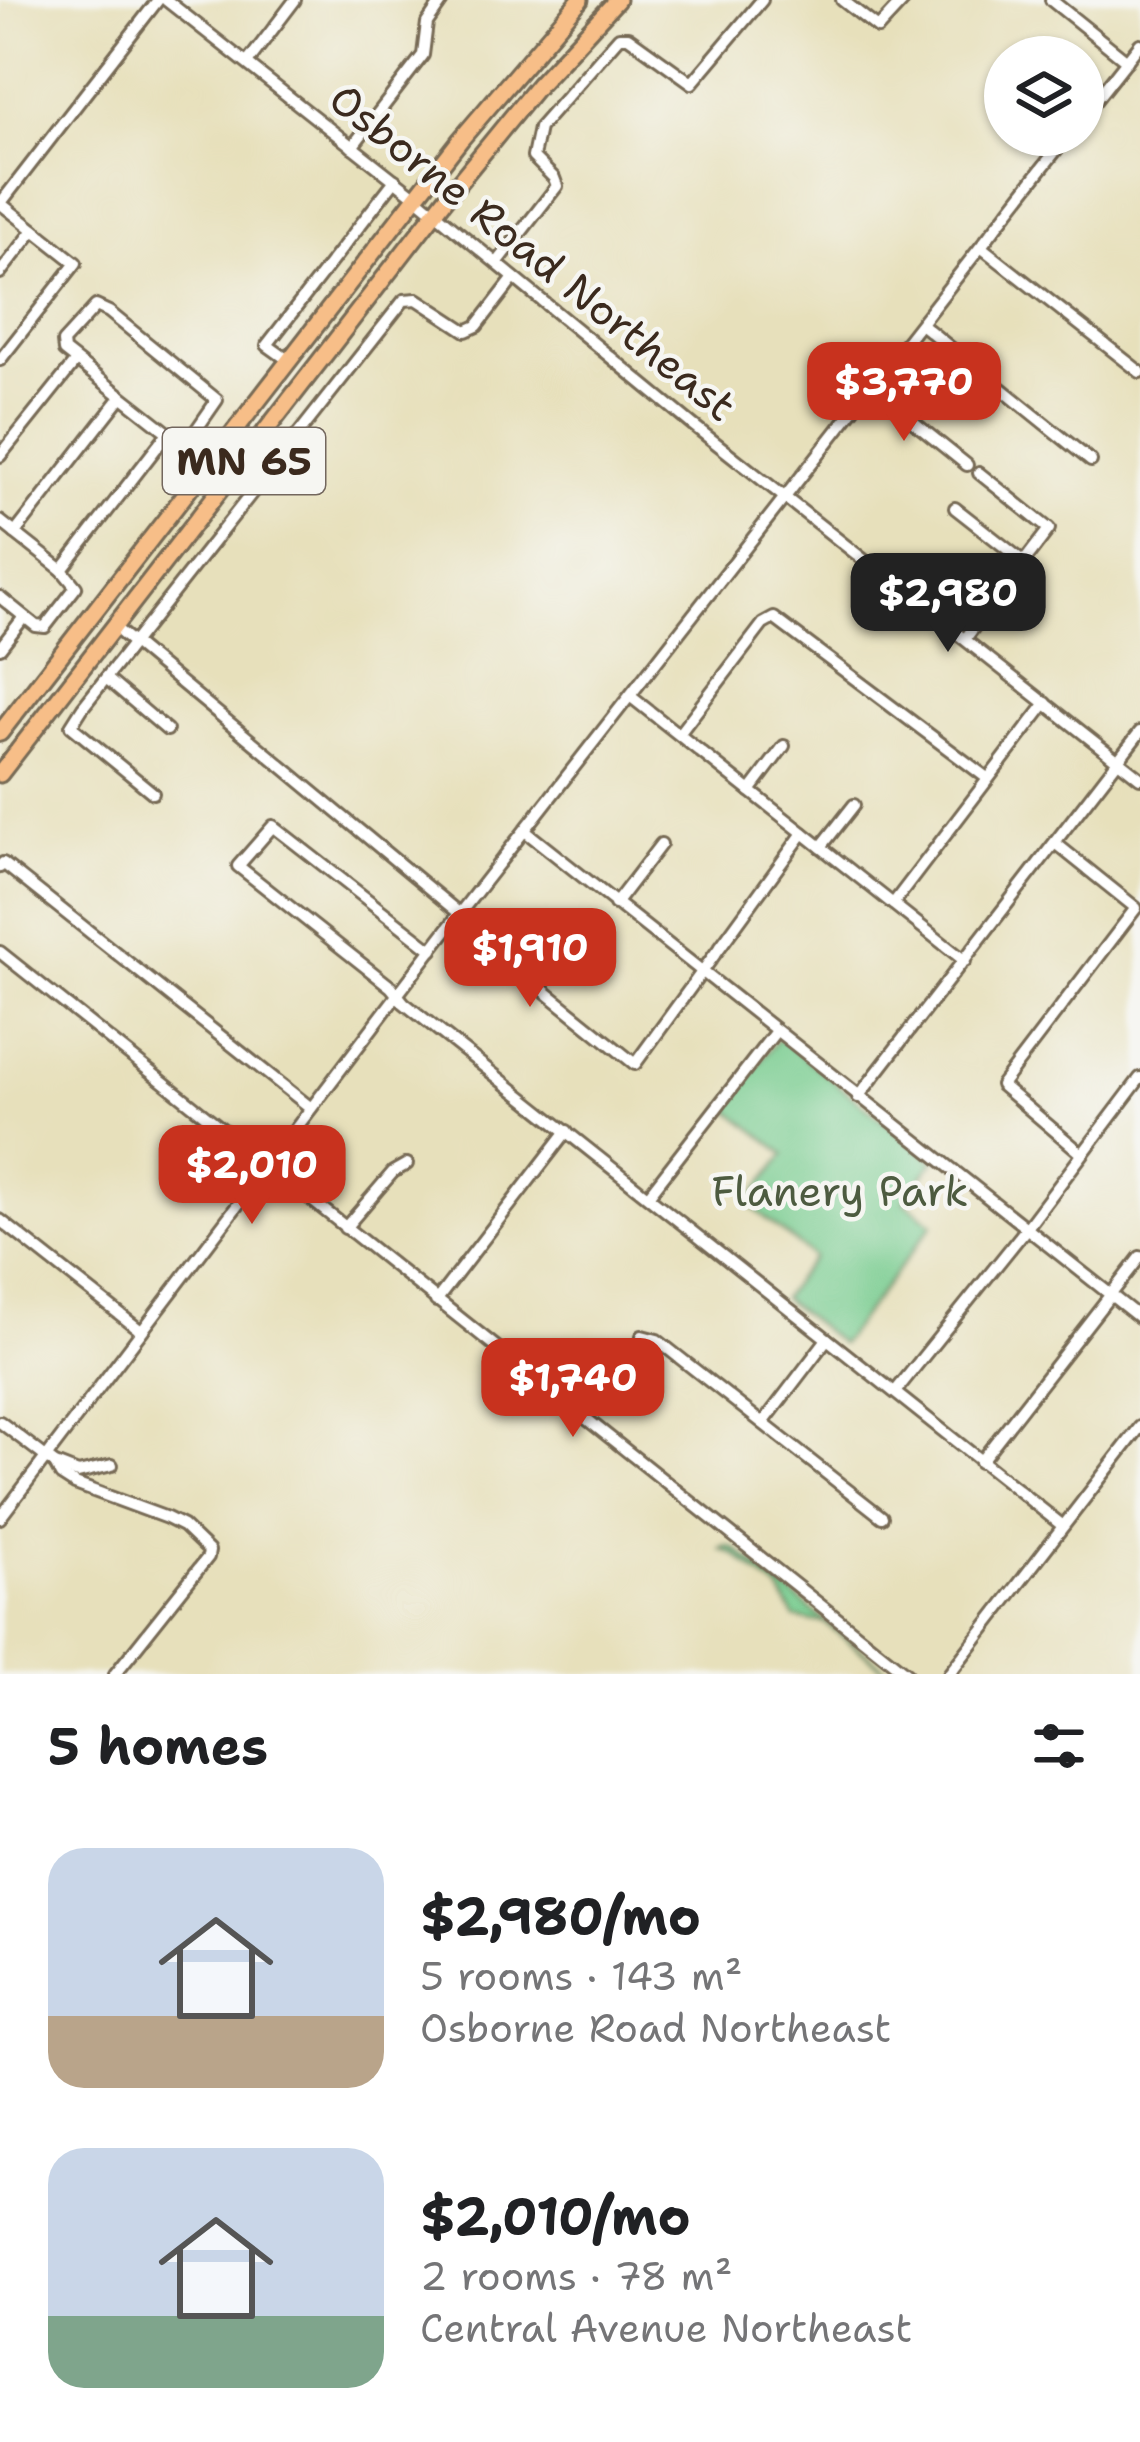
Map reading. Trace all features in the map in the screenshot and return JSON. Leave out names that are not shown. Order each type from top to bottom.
[{"type":"highway","name":"MN 65","points":[[0,733],[460,139],[580,0]]},
{"type":"highway","name":"MN 65","points":[[0,774],[435,212],[539,84],[617,0]]},
{"type":"street","name":"Osborne Road Northeast","points":[[162,0],[395,180],[1140,778]]},
{"type":"street","points":[[0,360],[76,263],[0,203],[162,0]]},
{"type":"street","points":[[247,63],[295,0]]},
{"type":"street","points":[[352,147],[423,55],[427,23],[443,0]]},
{"type":"street","points":[[496,263],[557,186],[533,157],[536,133],[619,38],[628,37],[692,83],[762,0]]},
{"type":"street","points":[[842,0],[878,28],[904,0]]},
{"type":"street","points":[[1051,0],[1126,61]]},
{"type":"street","points":[[1104,89],[1140,44]]},
{"type":"street","points":[[0,1518],[50,1461],[141,1331],[457,916],[1052,156]]},
{"type":"street","points":[[288,361],[267,345],[395,180]]},
{"type":"street","points":[[0,273],[34,230]]},
{"type":"street","points":[[981,247],[1140,372]]},
{"type":"street","points":[[153,794],[70,726],[404,300],[417,298],[457,328],[472,330],[514,278]]},
{"type":"street","points":[[96,306],[218,400],[185,446],[76,361],[64,351],[63,342],[96,306]]},
{"type":"street","points":[[921,325],[1091,461]]},
{"type":"street","points":[[0,456],[76,361]]},
{"type":"street","points":[[871,388],[967,465]]},
{"type":"street","points":[[16,533],[121,397]]},
{"type":"street","points":[[62,570],[166,434]]},
{"type":"street","points":[[965,639],[1049,529],[979,473]]},
{"type":"street","points":[[955,508],[1024,562]]},
{"type":"street","points":[[0,521],[62,570],[72,592],[96,608]]},
{"type":"street","points":[[959,565],[998,596]]},
{"type":"street","points":[[0,597],[36,626],[45,627],[72,592]]},
{"type":"street","points":[[0,648],[24,616]]},
{"type":"street","points":[[679,734],[763,624],[774,618],[987,778]]},
{"type":"street","points":[[114,627],[635,1064],[803,833]]},
{"type":"street","points":[[106,678],[166,730]]},
{"type":"street","points":[[630,696],[965,961]]},
{"type":"street","points":[[893,904],[1046,704]]},
{"type":"street","points":[[859,1096],[1140,732]]},
{"type":"street","points":[[751,791],[784,746]]},
{"type":"street","points":[[821,847],[854,805]]},
{"type":"street","points":[[432,950],[274,826],[238,866],[1063,1526]]},
{"type":"street","points":[[525,830],[1140,1318]]},
{"type":"street","points":[[1055,843],[1136,908],[1001,1085],[1081,1153]]},
{"type":"street","points":[[615,904],[661,844]]},
{"type":"street","points":[[2,865],[311,1108]]},
{"type":"street","points":[[0,952],[907,1674]]},
{"type":"street","points":[[648,1196],[776,1031]]},
{"type":"street","points":[[895,1393],[1140,1078]]},
{"type":"street","points":[[436,1301],[567,1131]]},
{"type":"street","points":[[345,1228],[392,1172],[407,1164]]},
{"type":"street","points":[[0,1220],[141,1331]]},
{"type":"street","points":[[980,1462],[1140,1257]]},
{"type":"street","points":[[642,1336],[658,1340],[882,1517]]},
{"type":"street","points":[[763,1423],[827,1339]]},
{"type":"street","points":[[0,1422],[75,1484],[183,1526],[208,1551],[208,1557],[115,1674]]},
{"type":"street","points":[[949,1674],[1140,1427]]},
{"type":"street","points":[[50,1461],[85,1474],[112,1465]]},
{"type":"green space","name":"Flanery Park","points":[[777,1040],[934,1161],[904,1201],[933,1224],[841,1344],[782,1298],[813,1257],[747,1203],[785,1154],[725,1107]]},
{"type":"green space","points":[[726,1546],[892,1674],[825,1623],[795,1618],[779,1590],[721,1549]]}]
